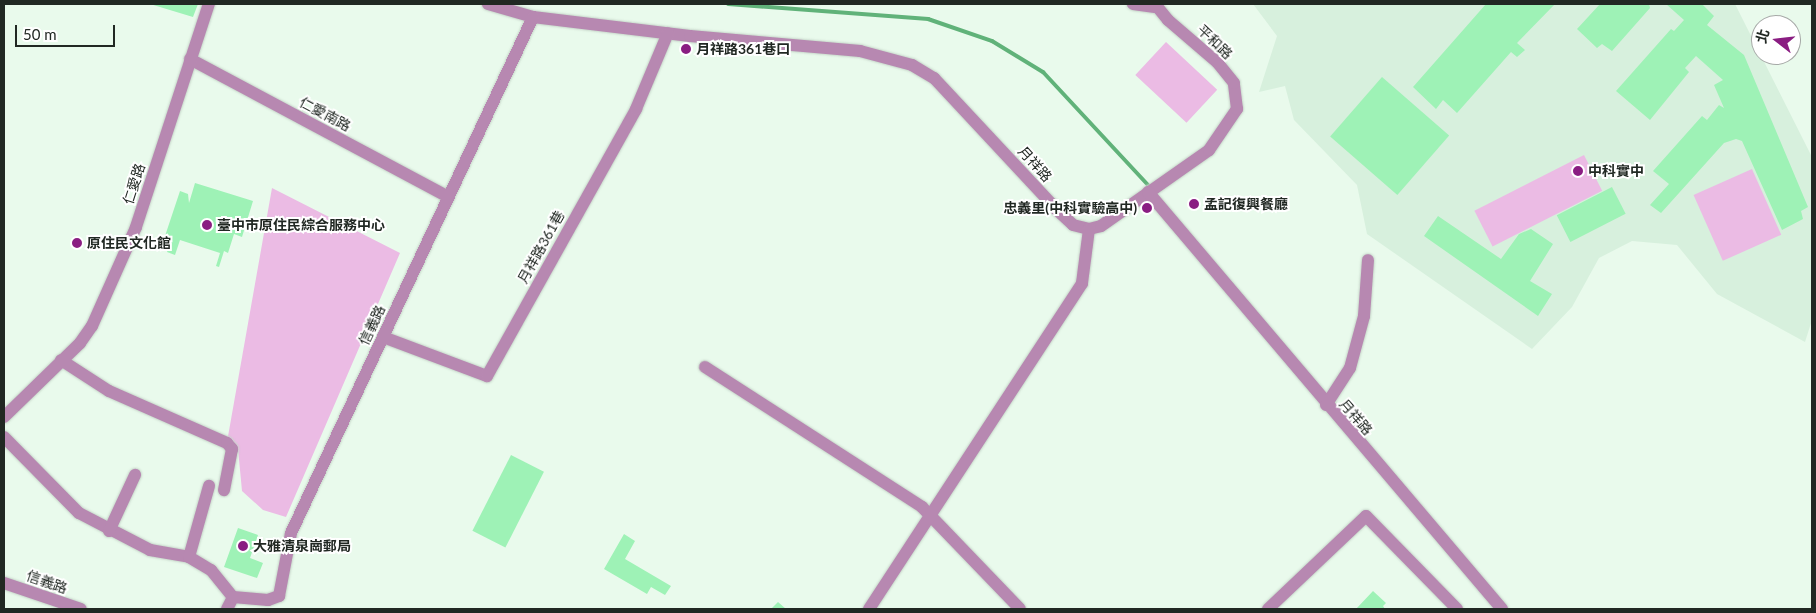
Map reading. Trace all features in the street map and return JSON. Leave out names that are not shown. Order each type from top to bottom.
[{"type":"street","name":"仁愛路","points":[[4,417],[92,326],[136,227],[209,4]]},
{"type":"street","name":"月祥路","points":[[488,4],[533,16],[668,33],[860,51],[912,64],[934,78],[1072,225],[1089,229]]},
{"type":"street","points":[[1133,4],[1155,6]]},
{"type":"street","name":"平和路","points":[[1151,189],[1209,150],[1237,109],[1234,84],[1218,62],[1155,6]]},
{"type":"street","name":"信義路","points":[[233,597],[268,600],[279,596],[292,533],[447,196],[533,16]]},
{"type":"street","name":"月祥路361巷","points":[[383,337],[487,376],[636,109],[668,33]]},
{"type":"street","name":"仁愛南路","points":[[190,59],[447,196]]},
{"type":"street","name":"月祥路","points":[[1151,189],[1502,609]]},
{"type":"street","points":[[869,609],[1082,283],[1089,229],[1101,226],[1151,189]]},
{"type":"street","points":[[1328,402],[1350,368],[1362,325],[1368,260]]},
{"type":"street","points":[[61,360],[109,391],[227,443],[232,449],[224,490]]},
{"type":"street","points":[[705,367],[922,507],[1020,609]]},
{"type":"street","points":[[4,437],[79,513],[109,531],[150,550],[189,557],[211,570],[233,597],[227,609]]},
{"type":"street","points":[[109,531],[135,475]]},
{"type":"street","points":[[189,557],[209,486]]},
{"type":"street","points":[[1268,609],[1366,516],[1457,609]]},
{"type":"street","name":"信義路","points":[[4,583],[81,609]]},
{"type":"shaded area","name":"中科實中","points":[[1253,4],[1735,4],[1751,36],[1751,65],[1766,65],[1812,157],[1812,320],[1805,342],[1717,294],[1677,245],[1632,241],[1599,258],[1572,307],[1532,349],[1367,234],[1357,185],[1294,120],[1285,86],[1259,92],[1277,36]]},
{"type":"shaded area","points":[[1166,42],[1217,90],[1187,123],[1135,75]]},
{"type":"shaded area","points":[[1584,155],[1602,191],[1493,246],[1474,211]]},
{"type":"shaded area","points":[[1752,169],[1781,235],[1723,261],[1694,195]]},
{"type":"shaded area","points":[[272,188],[400,253],[286,517],[263,510],[242,491],[238,449],[227,442]]},
{"type":"building","points":[[150,4],[198,4],[193,17]]},
{"type":"building","points":[[1486,4],[1555,4],[1517,43],[1525,50],[1517,57],[1511,52],[1457,113],[1443,100],[1436,109],[1413,87]]},
{"type":"building","points":[[1600,4],[1649,4],[1650,8],[1612,51],[1602,44],[1597,48],[1577,29]]},
{"type":"building","points":[[1666,4],[1702,4],[1714,16],[1707,25],[1744,55],[1808,207],[1801,211],[1803,219],[1782,230],[1742,141],[1736,139],[1724,143],[1661,213],[1650,205],[1669,184],[1653,171],[1702,116],[1707,120],[1719,105],[1724,108],[1714,85],[1723,80],[1696,56],[1685,68],[1689,72],[1650,120],[1616,91],[1671,29],[1674,31],[1684,20]]},
{"type":"building","points":[[1382,77],[1449,135],[1397,195],[1330,137]]},
{"type":"building","name":"臺中市原住民綜合服務中心","points":[[195,183],[253,201],[242,237],[234,234],[228,253],[224,251],[219,267],[216,266],[220,253],[180,240],[175,255],[167,252],[172,238],[165,236],[180,191],[188,194],[189,203]]},
{"type":"building","points":[[1612,187],[1626,214],[1570,242],[1557,215]]},
{"type":"building","points":[[1438,216],[1501,259],[1519,234],[1531,229],[1553,244],[1530,281],[1552,294],[1538,316],[1424,236]]},
{"type":"building","points":[[511,455],[544,472],[505,548],[472,531]]},
{"type":"building","name":"大雅清泉崗郵局","points":[[238,528],[258,535],[250,558],[263,563],[257,578],[224,567]]},
{"type":"building","points":[[624,534],[635,541],[625,559],[671,586],[665,595],[651,587],[647,594],[604,569]]},
{"type":"building","points":[[1373,591],[1386,603],[1383,606],[1385,609],[1356,609]]},
{"type":"building","points":[[778,602],[786,609],[771,609]]},
{"type":"waterway","points":[[728,4],[928,19],[992,41],[1043,72],[1150,187]]},
{"type":"place","name":"月祥路361巷口","points":[[686,49]]},
{"type":"place","name":"中科實中","points":[[1578,171]]},
{"type":"place","name":"孟記復興餐廳","points":[[1194,204]]},
{"type":"place","name":"忠義里(中科實驗高中)","points":[[1147,208]]},
{"type":"place","name":"臺中市原住民綜合服務中心","points":[[207,225]]},
{"type":"place","name":"原住民文化館","points":[[77,243]]},
{"type":"place","name":"大雅清泉崗郵局","points":[[243,546]]}]
